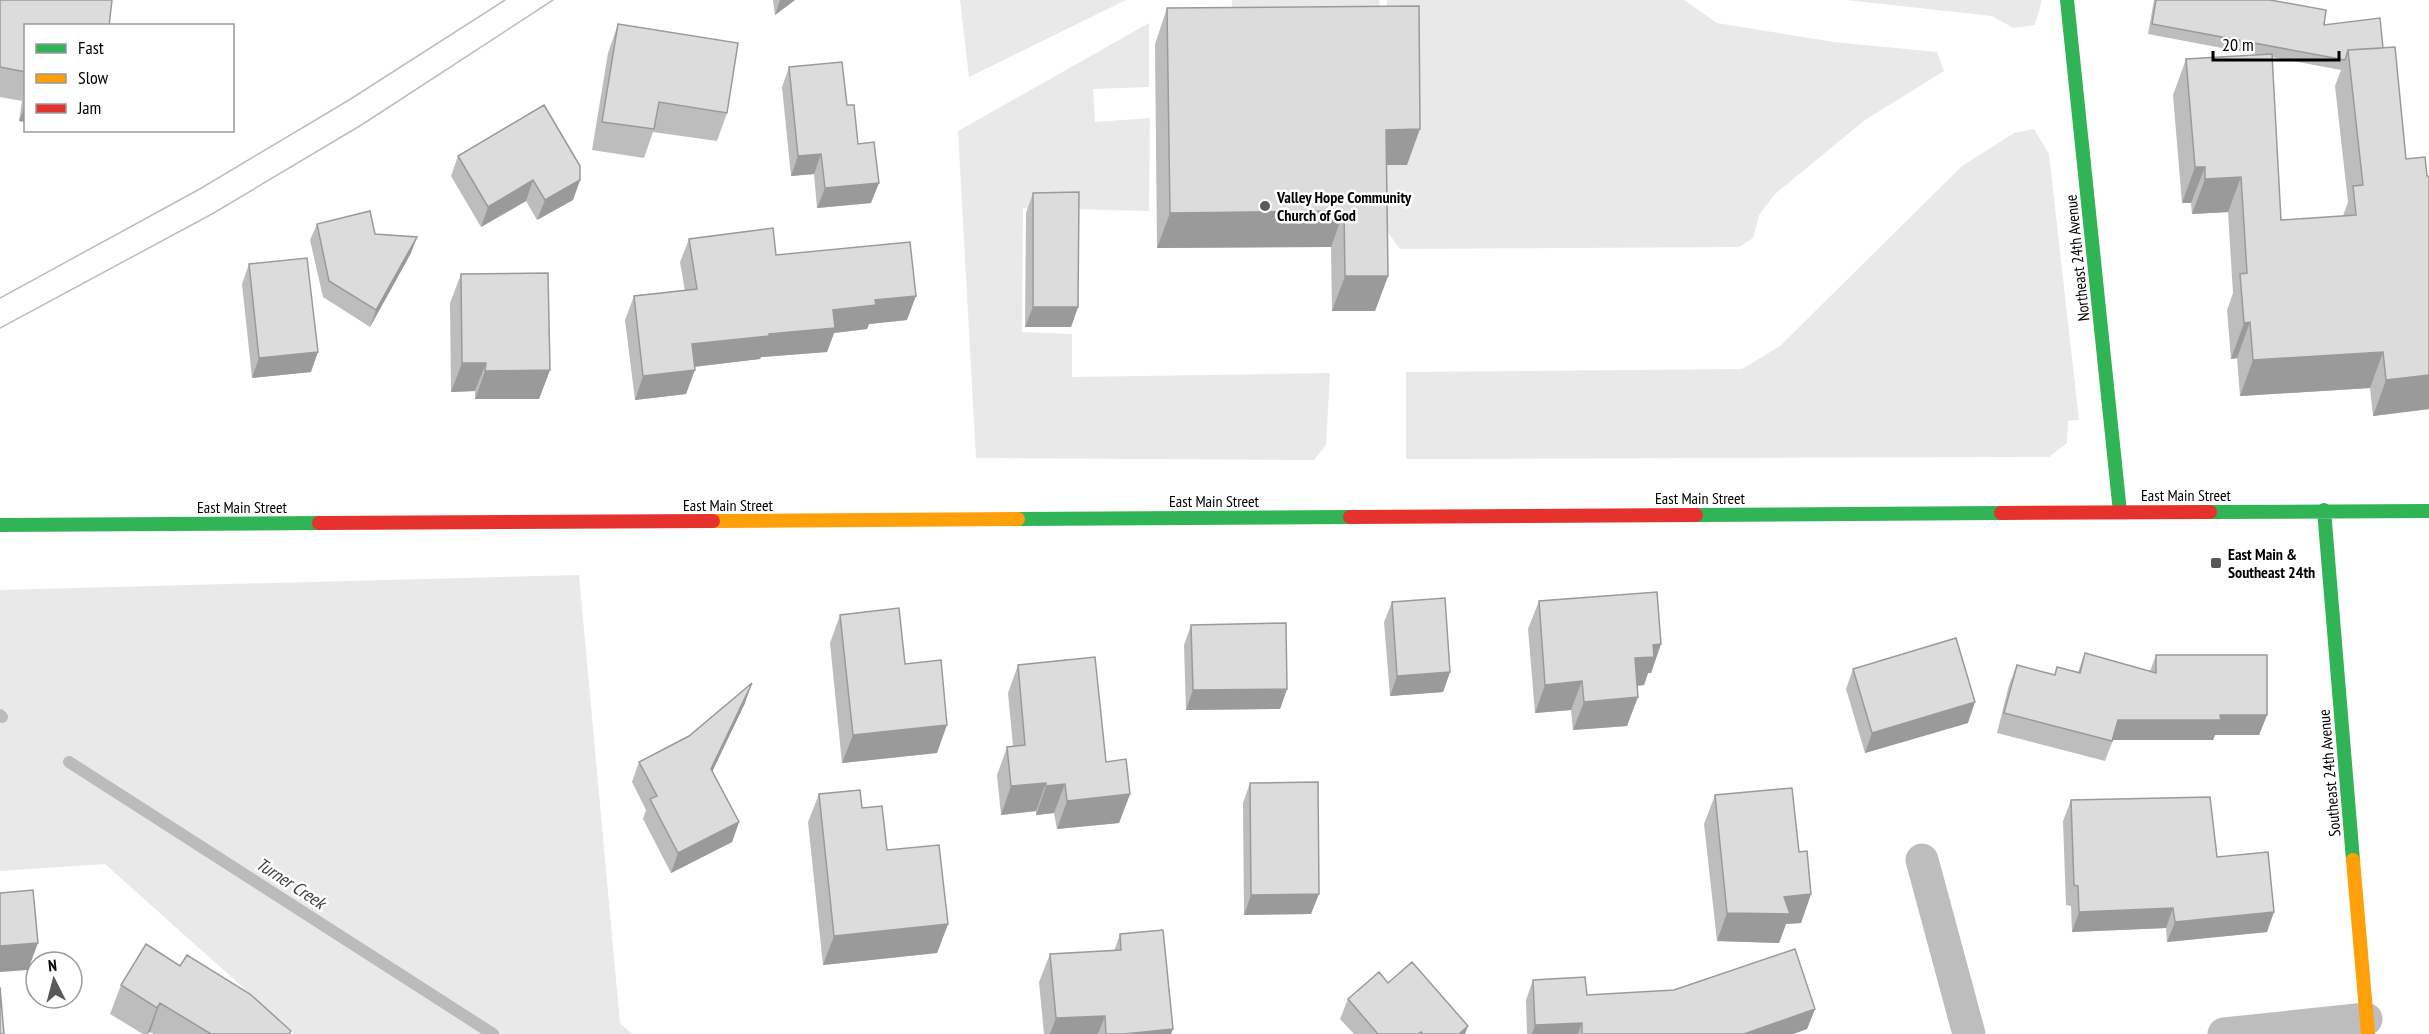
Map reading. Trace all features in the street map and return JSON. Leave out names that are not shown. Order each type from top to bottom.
[{"type":"main road","name":"Northeast 24th Avenue","points":[[2067,0],[2120,512]]},
{"type":"main road","name":"Southeast 24th Avenue","points":[[2324,510],[2367,1027]]},
{"type":"main road","name":"East Main Street","points":[[0,525],[2429,511]]},
{"type":"street","points":[[1922,860],[1968,1034]]},
{"type":"street","points":[[2224,1034],[2367,1027]]},
{"type":"shaded area","points":[[960,0],[1126,0],[969,77]]},
{"type":"shaded area","points":[[1232,0],[1379,0],[1381,12],[1232,27]]},
{"type":"shaded area","points":[[1387,0],[1684,0],[1717,23],[1834,42],[1937,52],[1944,71],[1865,120],[1775,194],[1759,215],[1753,238],[1739,247],[1400,249],[1386,230],[1385,165],[1407,165],[1385,41]]},
{"type":"shaded area","points":[[1846,0],[2042,0],[2035,25],[2013,28],[1992,16]]},
{"type":"shaded area","points":[[1149,23],[1149,87],[1093,89],[1095,122],[1150,118],[1149,211],[1023,208],[1022,332],[1072,334],[1072,377],[1330,373],[1326,445],[1314,460],[976,458],[958,131]]},
{"type":"shaded area","points":[[2034,129],[2049,154],[2079,420],[2068,421],[2067,443],[2049,457],[1406,459],[1406,372],[1742,369],[1780,346],[1962,166],[2014,133]]},
{"type":"shaded area","points":[[579,575],[620,1023],[632,1034],[295,1034],[105,864],[0,871],[0,590]]},
{"type":"building","points":[[0,0],[112,0],[109,24],[24,24],[24,72],[0,67]]},
{"type":"building","points":[[2156,0],[2270,0],[2326,10],[2324,25],[2380,18],[2383,48],[2348,50],[2345,60],[2152,24]]},
{"type":"building","name":"Valley Hope Community Church of God","points":[[1419,6],[1420,129],[1386,130],[1388,276],[1345,276],[1344,211],[1170,213],[1167,8]]},
{"type":"building","points":[[618,24],[738,43],[727,113],[659,102],[654,129],[602,122]]},
{"type":"building","points":[[2395,47],[2406,159],[2425,157],[2427,176],[2429,176],[2429,375],[2386,380],[2383,352],[2253,360],[2250,322],[2244,323],[2240,274],[2247,273],[2241,177],[2205,179],[2205,167],[2195,167],[2186,59],[2272,54],[2281,220],[2356,215],[2353,186],[2363,185],[2348,50]]},
{"type":"building","points":[[842,62],[847,105],[854,105],[858,144],[874,142],[879,183],[825,188],[821,154],[798,156],[789,67]]},
{"type":"building","points":[[544,105],[580,166],[580,180],[545,200],[533,180],[488,207],[458,156]]},
{"type":"building","points":[[1079,192],[1078,307],[1033,307],[1033,193]]},
{"type":"building","points":[[370,211],[375,234],[417,237],[376,310],[329,281],[317,224]]},
{"type":"building","points":[[773,228],[776,255],[910,242],[916,296],[875,300],[876,305],[833,310],[835,328],[692,344],[695,370],[643,376],[634,296],[697,289],[689,239]]},
{"type":"building","points":[[307,258],[318,352],[259,358],[249,264]]},
{"type":"building","points":[[548,273],[550,370],[485,371],[486,363],[462,363],[461,274]]},
{"type":"building","points":[[1657,592],[1661,644],[1653,645],[1654,657],[1635,658],[1638,697],[1584,702],[1582,681],[1545,685],[1539,601]]},
{"type":"building","points":[[1445,598],[1450,672],[1397,676],[1392,602]]},
{"type":"building","points":[[899,608],[905,664],[941,660],[947,725],[853,735],[840,615]]},
{"type":"building","points":[[1286,623],[1287,689],[1193,690],[1191,625]]},
{"type":"building","points":[[1956,638],[1975,702],[1872,733],[1853,669]]},
{"type":"building","points":[[2085,653],[2156,673],[2156,655],[2267,655],[2267,715],[2220,715],[2221,720],[2118,720],[2112,741],[2004,713],[2017,665],[2055,675],[2057,667],[2080,673]]},
{"type":"building","points":[[1095,657],[1106,762],[1126,759],[1130,794],[1067,801],[1065,784],[1011,786],[1007,747],[1025,745],[1018,665]]},
{"type":"building","points":[[752,683],[711,769],[739,822],[678,853],[650,799],[657,796],[639,762],[689,736]]},
{"type":"building","points":[[1318,782],[1319,894],[1251,895],[1250,783]]},
{"type":"building","points":[[1792,788],[1799,852],[1807,851],[1811,894],[1784,897],[1790,914],[1727,913],[1715,795]]},
{"type":"building","points":[[860,790],[862,808],[882,806],[887,850],[939,845],[948,924],[834,936],[819,794]]},
{"type":"building","points":[[2210,797],[2217,857],[2268,852],[2274,912],[2175,922],[2173,908],[2079,912],[2078,886],[2074,885],[2071,800]]},
{"type":"building","points":[[33,890],[38,943],[0,946],[0,893]]},
{"type":"building","points":[[1163,930],[1173,1029],[1106,1034],[1105,1016],[1056,1018],[1050,954],[1121,950],[1120,934]]},
{"type":"building","points":[[146,944],[180,966],[187,955],[250,994],[291,1031],[289,1034],[211,1034],[160,1003],[157,1008],[121,985]]},
{"type":"building","points":[[1795,949],[1815,1009],[1744,1034],[1582,1034],[1582,1023],[1535,1025],[1533,980],[1585,977],[1587,995],[1674,990]]},
{"type":"building","points":[[1412,962],[1468,1026],[1459,1034],[1423,1034],[1421,1032],[1418,1034],[1378,1034],[1348,999],[1379,972],[1388,983]]},
{"type":"building","points":[[0,987],[4,1034],[0,1034]]},
{"type":"waterway","name":"Turner Creek","points":[[69,762],[493,1034]]},
{"type":"tram line","points":[[0,298],[198,190],[349,100],[505,0]]},
{"type":"tram line","points":[[0,328],[212,214],[363,124],[553,0]]},
{"type":"traffic: fast","points":[[2067,0],[2120,512]]},
{"type":"traffic: fast","points":[[2324,510],[2353,860]]},
{"type":"traffic: fast","points":[[2210,512],[2429,511]]},
{"type":"traffic: fast","points":[[1696,515],[2001,513]]},
{"type":"traffic: fast","points":[[1018,519],[1350,517]]},
{"type":"traffic: fast","points":[[0,525],[319,523]]},
{"type":"traffic: slow","points":[[713,521],[1018,519]]},
{"type":"traffic: slow","points":[[2353,860],[2368,1034]]},
{"type":"traffic: jam","points":[[2001,513],[2210,512]]},
{"type":"traffic: jam","points":[[1350,517],[1696,515]]},
{"type":"traffic: jam","points":[[319,523],[713,521]]},
{"type":"place","name":"Valley Hope Community Church of God","points":[[1265,206]]},
{"type":"place","name":"East Main & Southeast 24th","points":[[2216,563]]}]
